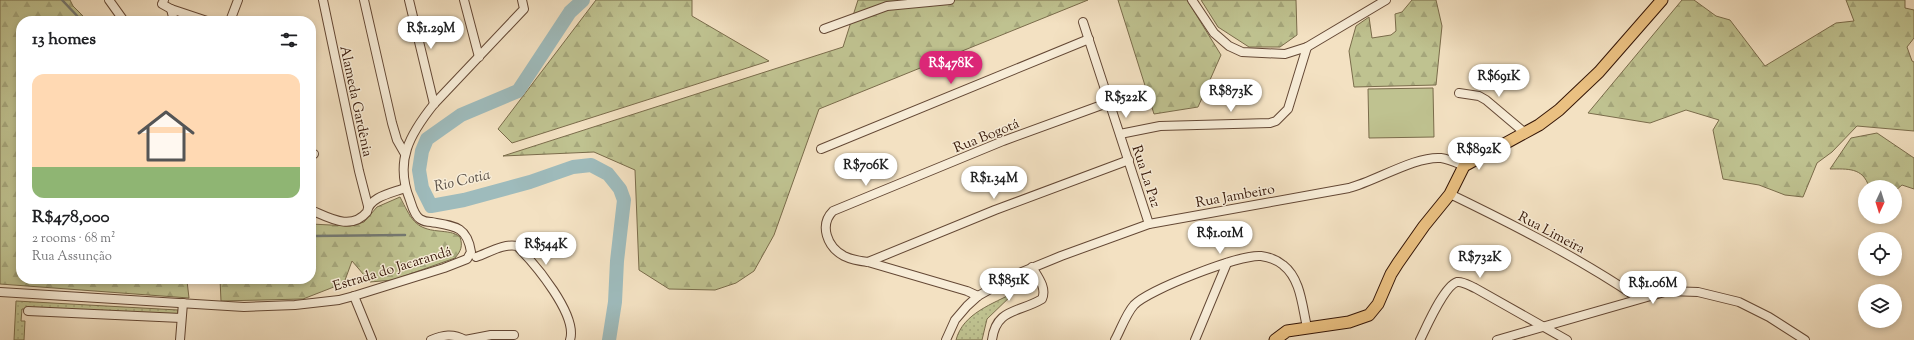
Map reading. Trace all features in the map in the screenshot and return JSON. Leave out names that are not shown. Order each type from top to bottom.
[{"type":"main road","points":[[1275,340],[1287,331],[1349,322],[1369,315],[1374,310],[1391,274],[1398,263],[1424,226],[1450,194],[1464,166],[1524,133],[1559,110],[1599,72],[1662,0]]},
{"type":"street","points":[[109,0],[120,16]]},
{"type":"street","points":[[232,16],[238,0]]},
{"type":"street","name":"Alameda Gardênia","points":[[323,0],[359,171],[368,206]]},
{"type":"street","points":[[364,0],[392,123],[397,140],[405,154]]},
{"type":"street","points":[[409,0],[434,104]]},
{"type":"street","points":[[464,0],[479,57]]},
{"type":"street","points":[[316,212],[337,221],[348,223],[362,218],[367,212],[368,206],[372,202],[405,188],[403,172],[405,154],[421,120],[434,104],[524,9],[522,0]]},
{"type":"street","points":[[824,28],[887,6],[950,0]]},
{"type":"street","points":[[1192,0],[1214,33],[1229,46],[1242,52],[1285,54],[1307,47],[1386,0]]},
{"type":"street","points":[[163,2],[171,9],[192,16]]},
{"type":"street","points":[[171,9],[173,16]]},
{"type":"street","name":"Rua La Paz","points":[[1083,22],[1149,224]]},
{"type":"street","points":[[821,149],[1089,39]]},
{"type":"street","points":[[1120,134],[1160,126],[1270,123],[1276,121],[1288,109],[1307,47]]},
{"type":"street","points":[[1459,93],[1479,96],[1486,100],[1524,133]]},
{"type":"street","name":"Rua Bogotá","points":[[978,296],[967,291],[868,262],[856,261],[842,255],[830,243],[825,233],[825,224],[828,216],[833,211],[1003,141],[1110,102]]},
{"type":"street","name":"Rua Jambeiro","points":[[946,340],[955,320],[978,296],[1032,267],[1149,224],[1349,188],[1365,184],[1430,158],[1442,158],[1464,166]]},
{"type":"street","points":[[868,262],[995,210],[1128,160]]},
{"type":"street","name":"Estrada do Jacarandá","points":[[0,292],[273,307],[339,300],[444,268],[467,259],[471,252],[467,236],[460,229],[419,219],[405,188]]},
{"type":"street","name":"Rua Limeira","points":[[1450,194],[1604,275],[1638,298]]},
{"type":"street","points":[[476,257],[512,245],[517,246],[562,302],[570,320],[572,330],[570,340]]},
{"type":"street","points":[[1115,340],[1134,305],[1143,297],[1156,290],[1244,257],[1261,256],[1273,259],[1284,266],[1296,282],[1307,327]]},
{"type":"street","points":[[1195,340],[1227,263]]},
{"type":"street","points":[[992,340],[994,326],[1000,318],[1042,299],[1044,294],[1043,286],[1032,267]]},
{"type":"street","points":[[1420,340],[1444,295],[1450,287],[1457,282],[1463,282],[1475,288],[1567,340]]},
{"type":"street","points":[[1497,340],[1546,327],[1638,298],[1668,291],[1698,292],[1720,296],[1739,302],[1763,314],[1805,340]]},
{"type":"street","points":[[354,296],[372,340]]},
{"type":"street","points":[[180,340],[183,303]]},
{"type":"street","points":[[28,311],[181,318]]},
{"type":"street","points":[[431,340],[447,335],[456,335],[465,340],[491,335],[514,335]]},
{"type":"green space","points":[[0,0],[70,0],[73,6],[83,16],[16,16],[16,284],[187,284],[189,298],[0,284]]},
{"type":"green space","points":[[596,0],[692,0],[692,16],[769,61],[512,143],[498,129]]},
{"type":"green space","points":[[858,0],[1088,0],[819,109],[774,235],[754,271],[736,283],[715,290],[669,289],[639,270],[635,170],[594,152],[503,156],[843,47]]},
{"type":"green space","points":[[1118,0],[1187,0],[1221,55],[1198,107],[1154,114]]},
{"type":"green space","points":[[1201,0],[1296,0],[1297,35],[1280,47],[1249,47],[1218,27]]},
{"type":"green space","points":[[1412,0],[1436,0],[1442,26],[1436,85],[1354,87],[1349,51],[1356,26],[1369,17],[1372,38],[1391,35],[1396,31],[1395,14],[1402,12]]},
{"type":"green space","points":[[1682,0],[1694,0],[1716,16],[1730,20],[1765,66],[1836,23],[1854,21],[1846,0],[1905,0],[1905,8],[1914,10],[1914,38],[1907,47],[1912,61],[1914,62],[1914,131],[1857,126],[1832,152],[1817,163],[1803,197],[1785,195],[1759,185],[1723,179],[1713,130],[1719,120],[1686,110],[1650,123],[1588,113]]},
{"type":"green space","points":[[1433,88],[1434,137],[1369,138],[1368,89]]},
{"type":"green space","points":[[1877,133],[1914,158],[1914,189],[1902,185],[1902,180],[1866,180],[1854,170],[1830,169],[1851,138]]},
{"type":"green space","points":[[400,197],[414,221],[419,225],[431,230],[458,235],[461,243],[459,253],[455,258],[393,280],[370,282],[352,261],[344,283],[303,299],[221,301],[220,284],[316,284],[316,224],[350,226],[364,222],[377,207]]},
{"type":"green space","points":[[1015,292],[987,319],[982,340],[956,340],[965,323],[972,316],[980,310]]},
{"type":"green space","points":[[16,301],[178,310],[177,316],[22,309],[21,321],[25,321],[24,340],[14,340]]},
{"type":"waterway","points":[[62,0],[77,16]]},
{"type":"waterway","name":"Rio Cotia","points":[[583,0],[570,12],[518,91],[461,115],[427,139],[422,151],[419,170],[422,188],[431,206],[464,200],[530,182],[573,167],[591,165],[608,174],[620,189],[624,200],[617,261],[615,302],[609,340]]},
{"type":"waterway","points":[[316,236],[405,235]]}]
